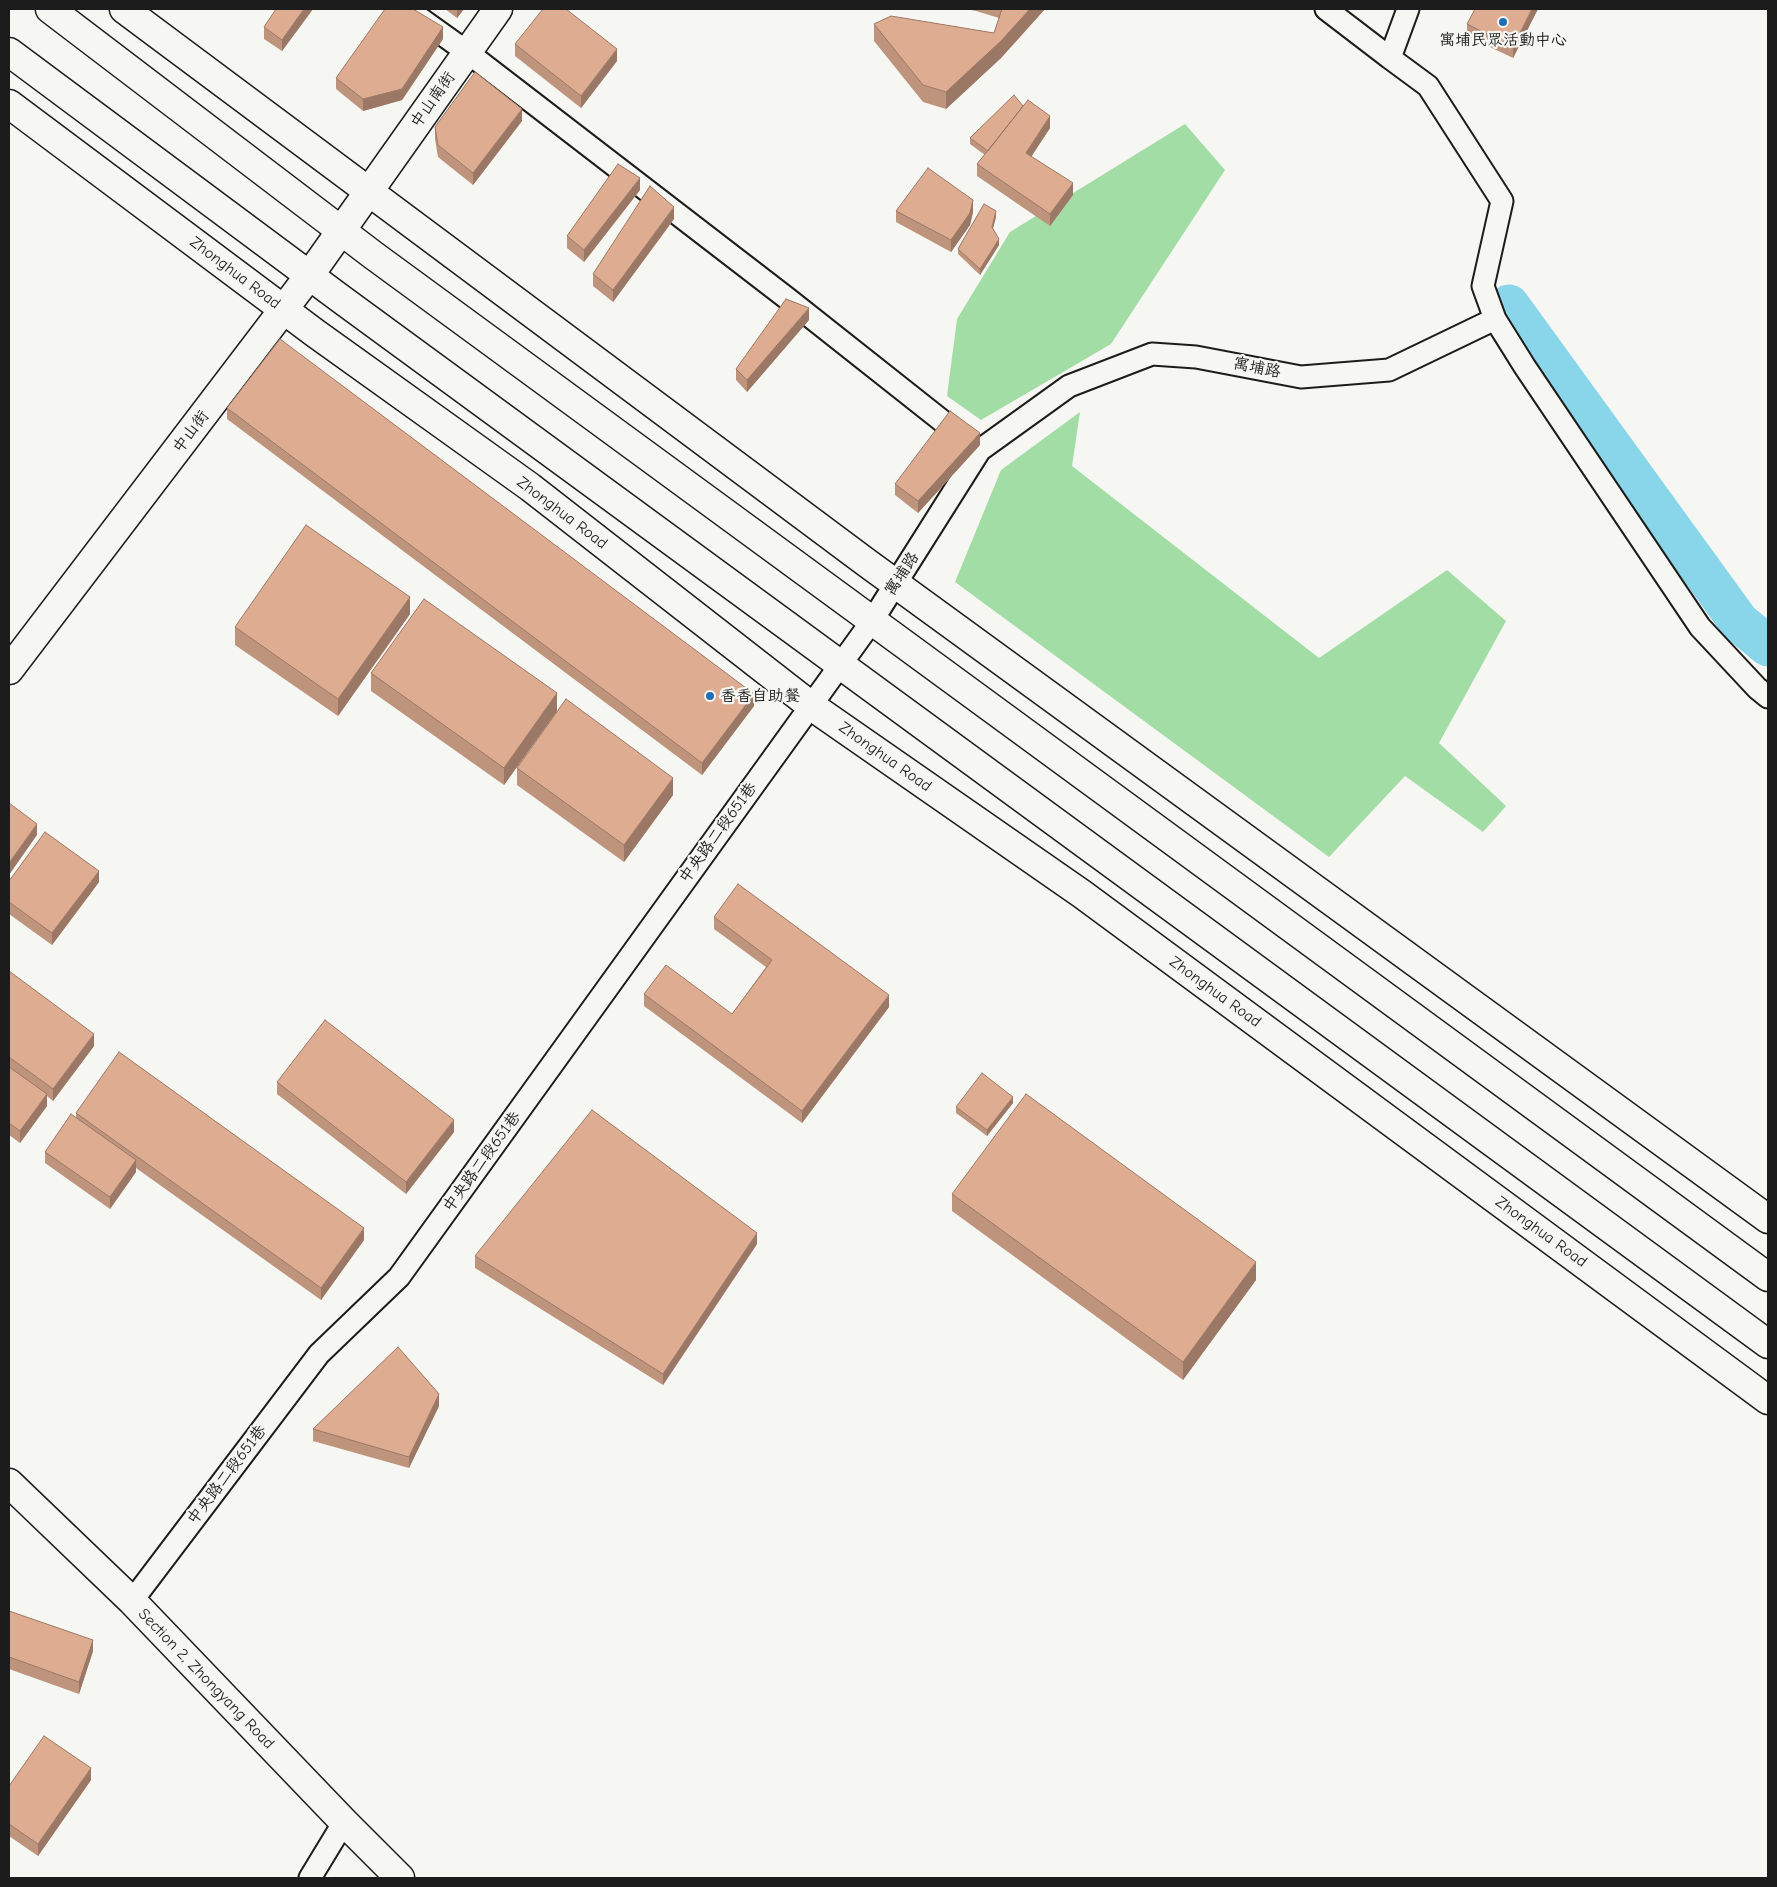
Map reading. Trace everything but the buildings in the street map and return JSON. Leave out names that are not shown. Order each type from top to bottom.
[{"type":"main road","points":[[50,9],[340,230],[1768,1276]]},
{"type":"main road","points":[[124,9],[896,584],[1768,1219]]},
{"type":"main road","name":"中山南街","points":[[370,192],[498,9]]},
{"type":"main road","points":[[9,52],[309,276],[1768,1344]]},
{"type":"main road","name":"Zhonghua Road","points":[[9,104],[284,310],[530,487],[810,704],[1082,894],[1768,1400]]},
{"type":"main road","name":"中山街","points":[[9,670],[284,310],[340,230],[370,192]]},
{"type":"main road","name":"Section 2, Zhongyang Road","points":[[9,1483],[132,1601],[400,1878]]},
{"type":"lane","points":[[407,9],[467,52],[788,299],[980,450]]},
{"type":"lane","points":[[1326,9],[1428,86],[1502,202],[1483,286],[1495,319],[1525,367],[1700,626],[1768,697]]},
{"type":"lane","points":[[1390,58],[1408,9]]},
{"type":"lane","name":"寓埔路","points":[[810,704],[872,621],[980,450],[1069,386],[1152,354],[1196,357],[1301,377],[1389,370],[1495,319]]},
{"type":"lane","name":"中央路二段651巷","points":[[132,1601],[319,1354],[399,1277],[810,704]]},
{"type":"lane","points":[[310,1878],[344,1822]]},
{"type":"green space","points":[[1185,124],[1225,170],[1111,344],[981,420],[947,396],[957,319],[1010,232]]},
{"type":"green space","points":[[1080,412],[1072,466],[1319,658],[1447,570],[1506,621],[1439,743],[1506,806],[1483,832],[1405,776],[1329,857],[955,582],[1001,470]]},
{"type":"waterway","points":[[1509,305],[1739,622],[1768,646]]},
{"type":"place","name":"寓埔民眾活動中心","points":[[1503,22]]},
{"type":"place","name":"香香自助餐","points":[[710,696]]}]
